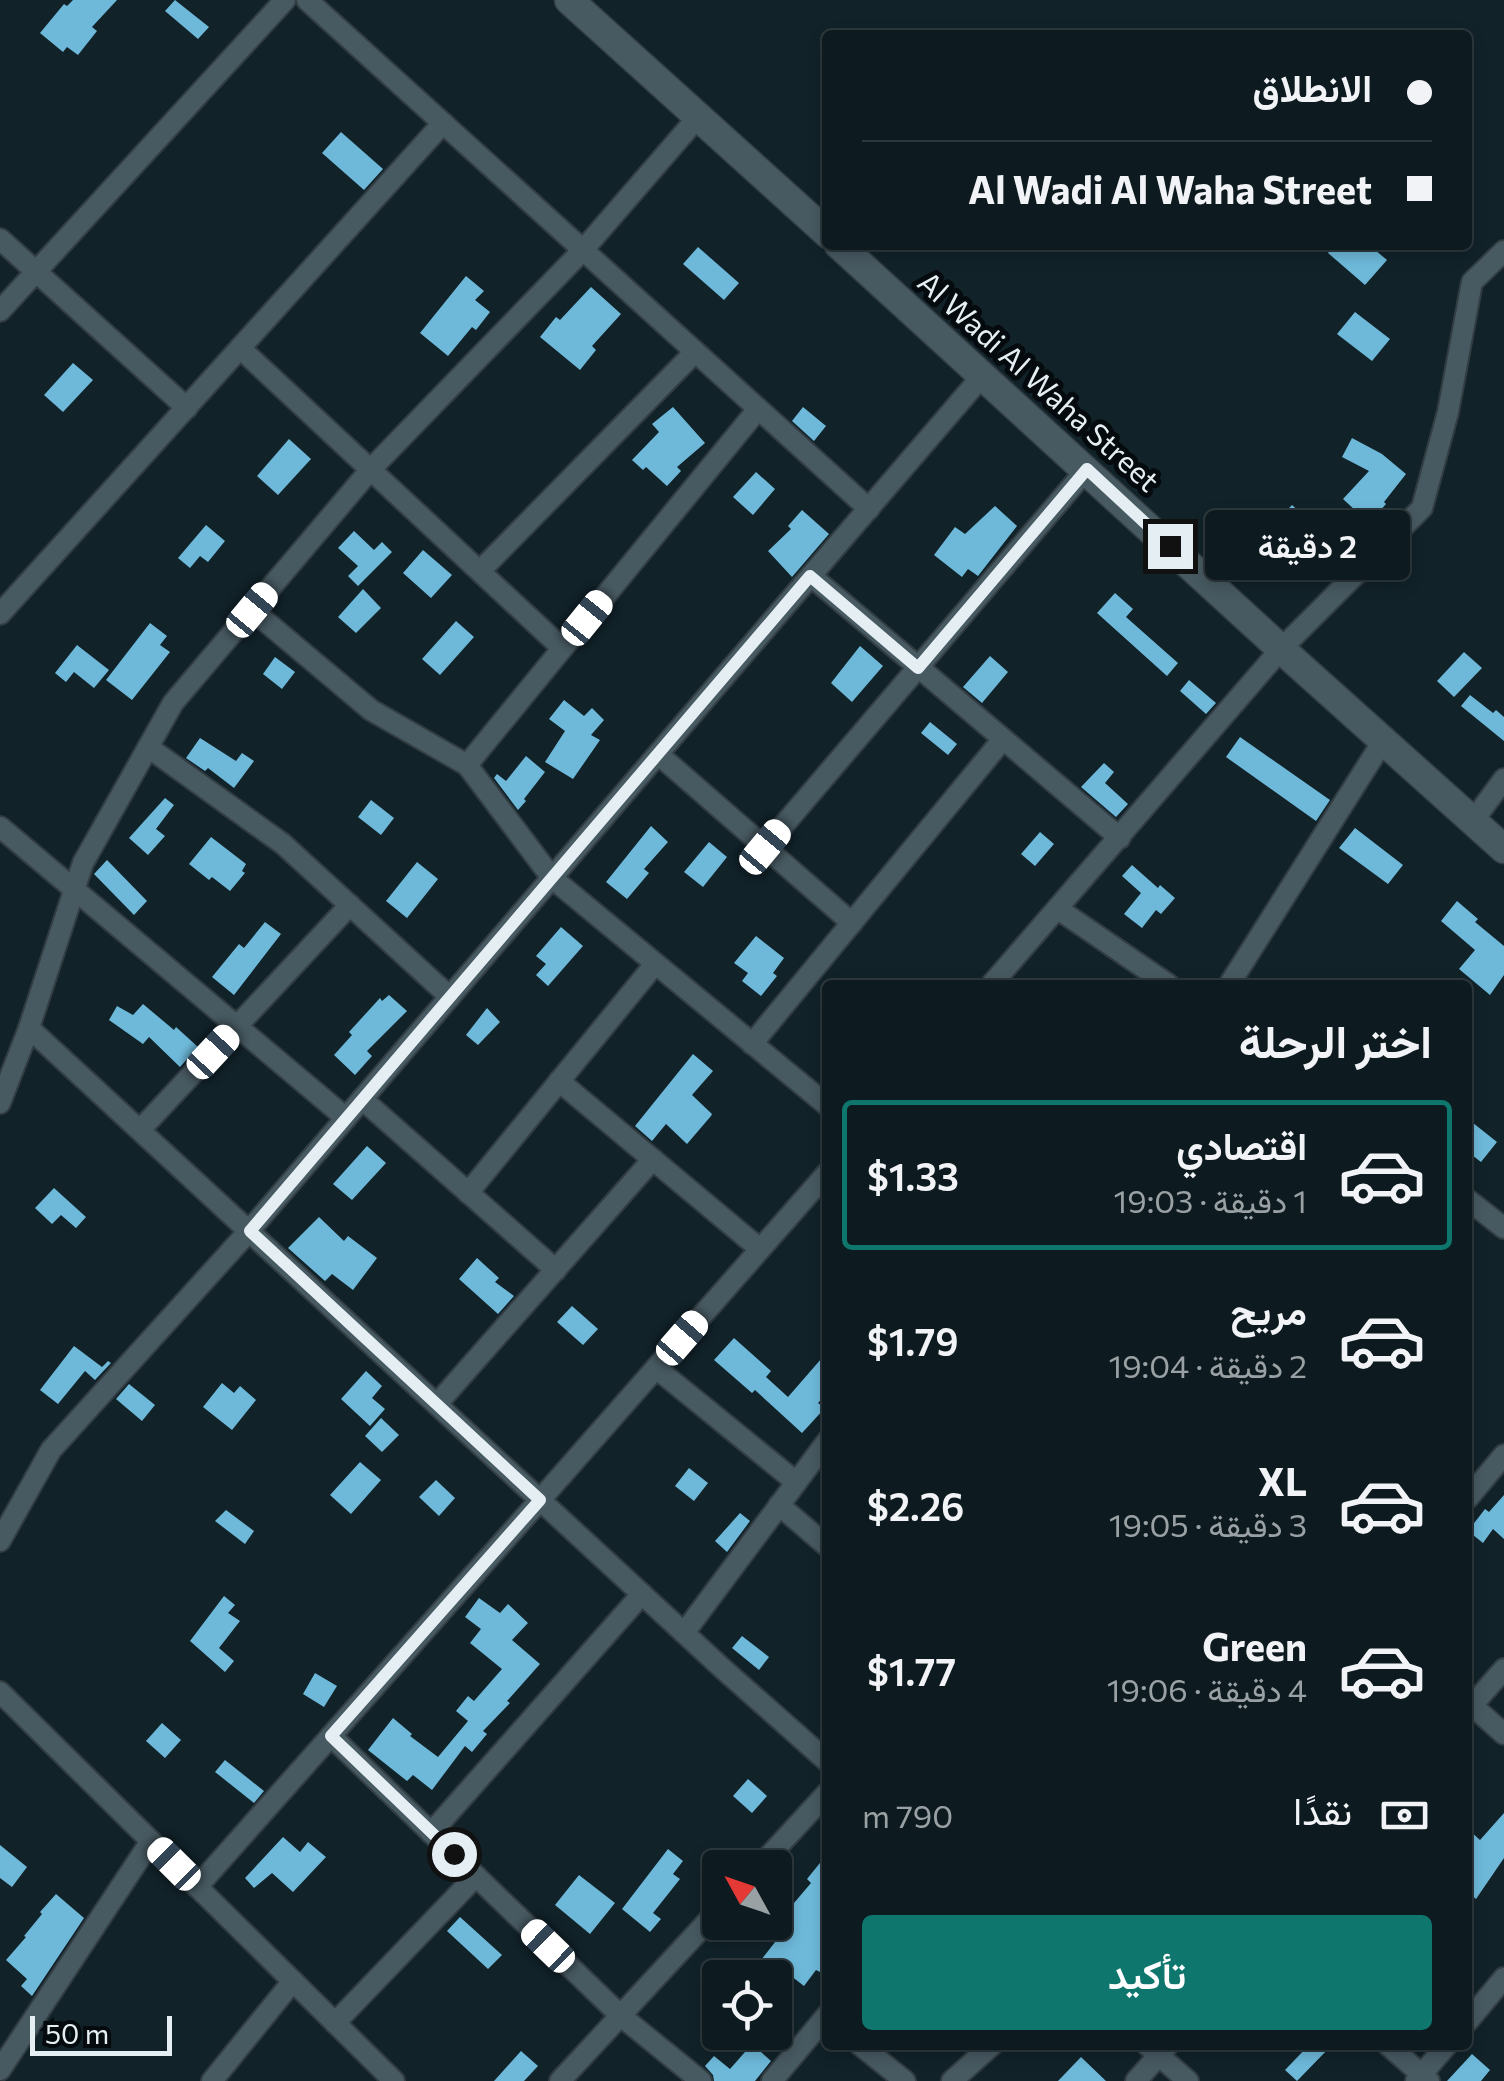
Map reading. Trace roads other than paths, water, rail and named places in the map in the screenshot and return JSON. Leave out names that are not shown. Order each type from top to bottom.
[{"type":"main road","points":[[583,4],[698,117],[822,229]]},
{"type":"main road","name":"Al Wadi Al Waha Street","points":[[846,250],[1504,849]]},
{"type":"street","points":[[0,311],[286,0]]},
{"type":"street","points":[[307,0],[868,509]]},
{"type":"street","points":[[2,1088],[30,1028],[83,863],[173,703],[371,470],[583,250],[698,117]]},
{"type":"street","points":[[0,614],[443,123]]},
{"type":"street","points":[[0,239],[186,408]]},
{"type":"street","points":[[995,980],[1281,649],[1422,508],[1448,412],[1472,282],[1504,252]]},
{"type":"street","points":[[240,348],[562,648]]},
{"type":"street","points":[[480,571],[695,352]]},
{"type":"street","points":[[0,1540],[51,1450],[250,1231],[983,375]]},
{"type":"street","points":[[467,765],[758,409]]},
{"type":"street","points":[[765,847],[1087,469]]},
{"type":"street","points":[[810,576],[1120,838]]},
{"type":"street","points":[[252,610],[371,710],[467,765],[552,878],[822,1101]]},
{"type":"street","points":[[752,1044],[1003,739]]},
{"type":"street","points":[[1231,980],[1383,741]]},
{"type":"street","points":[[148,746],[283,844],[450,997]]},
{"type":"street","points":[[658,754],[852,922]]},
{"type":"street","points":[[1473,821],[1504,779]]},
{"type":"street","points":[[0,827],[346,1118]]},
{"type":"street","points":[[140,1130],[350,905]]},
{"type":"street","points":[[1058,908],[1161,980]]},
{"type":"street","points":[[468,1193],[656,964]]},
{"type":"street","points":[[30,1028],[822,1757]]},
{"type":"street","points":[[559,1081],[760,1249]]},
{"type":"street","points":[[362,1100],[556,1270]]},
{"type":"street","points":[[437,1404],[653,1159]]},
{"type":"street","points":[[197,1887],[822,1179]]},
{"type":"street","points":[[1472,1203],[1504,1228]]},
{"type":"street","points":[[656,1368],[796,1482]]},
{"type":"street","points":[[684,1633],[822,1448]]},
{"type":"street","points":[[1472,1487],[1504,1455]]},
{"type":"street","points":[[780,1505],[822,1541]]},
{"type":"street","points":[[432,1833],[642,1594]]},
{"type":"street","points":[[1472,1703],[1504,1669]]},
{"type":"street","points":[[0,1692],[394,2081]]},
{"type":"street","points":[[1472,1708],[1504,1734]]},
{"type":"street","points":[[331,1736],[621,2016],[700,2081]]},
{"type":"street","points":[[775,1850],[822,1799]]},
{"type":"street","points":[[0,2070],[151,1841]]},
{"type":"street","points":[[335,2024],[476,1876]]},
{"type":"street","points":[[560,2081],[702,1928]]},
{"type":"street","points":[[1472,2016],[1504,1978]]},
{"type":"street","points":[[212,2081],[292,1981]]},
{"type":"street","points":[[772,2081],[822,2023]]},
{"type":"street","points":[[866,2050],[905,2081]]},
{"type":"street","points":[[952,2081],[986,2050]]},
{"type":"street","points":[[1136,2081],[1157,2050]]},
{"type":"street","points":[[1159,2050],[1188,2081]]},
{"type":"street","points":[[1393,2050],[1422,2079],[1443,2050]]}]
